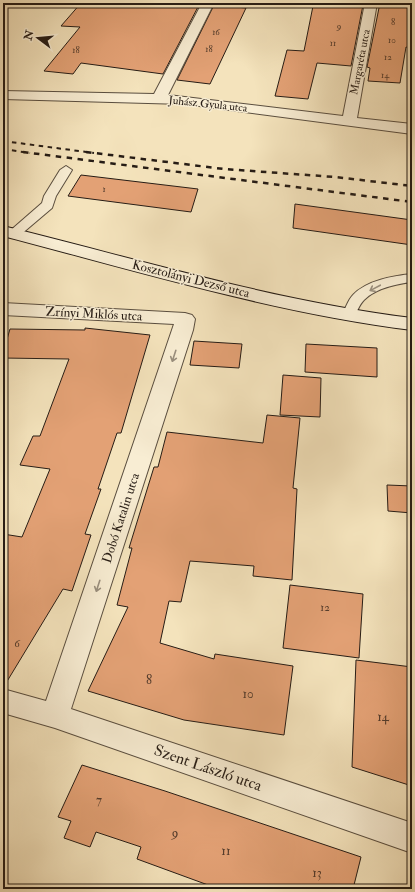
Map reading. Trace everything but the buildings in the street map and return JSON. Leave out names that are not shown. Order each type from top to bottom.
[{"type":"street","points":[[159,98],[208,3]]},
{"type":"street","name":"Margaréta utca","points":[[349,121],[371,3]]},
{"type":"street","name":"Juhász Gyula utca","points":[[3,95],[159,98],[412,129]]},
{"type":"street","name":"Kosztolányi Dezső utca","points":[[7,237],[246,293],[380,320],[412,324]]},
{"type":"street","name":"Zrínyi Miklós utca","points":[[3,309],[185,319]]},
{"type":"street","name":"Dobó Katalin utca","points":[[55,716],[183,330],[185,319]]},
{"type":"street","name":"Szent László utca","points":[[3,701],[55,716],[412,838]]},
{"type":"lane","points":[[7,237],[48,206],[50,196],[66,170]]},
{"type":"lane","points":[[349,314],[358,298],[380,285],[400,279],[412,278]]},
{"type":"railway","points":[[3,141],[92,153]]},
{"type":"railway","points":[[3,149],[25,152]]},
{"type":"railway","points":[[25,152],[412,202]]},
{"type":"railway","points":[[25,152],[30,153]]},
{"type":"railway","points":[[86,152],[92,153]]},
{"type":"railway","points":[[92,153],[224,169],[335,177],[412,186]]}]
